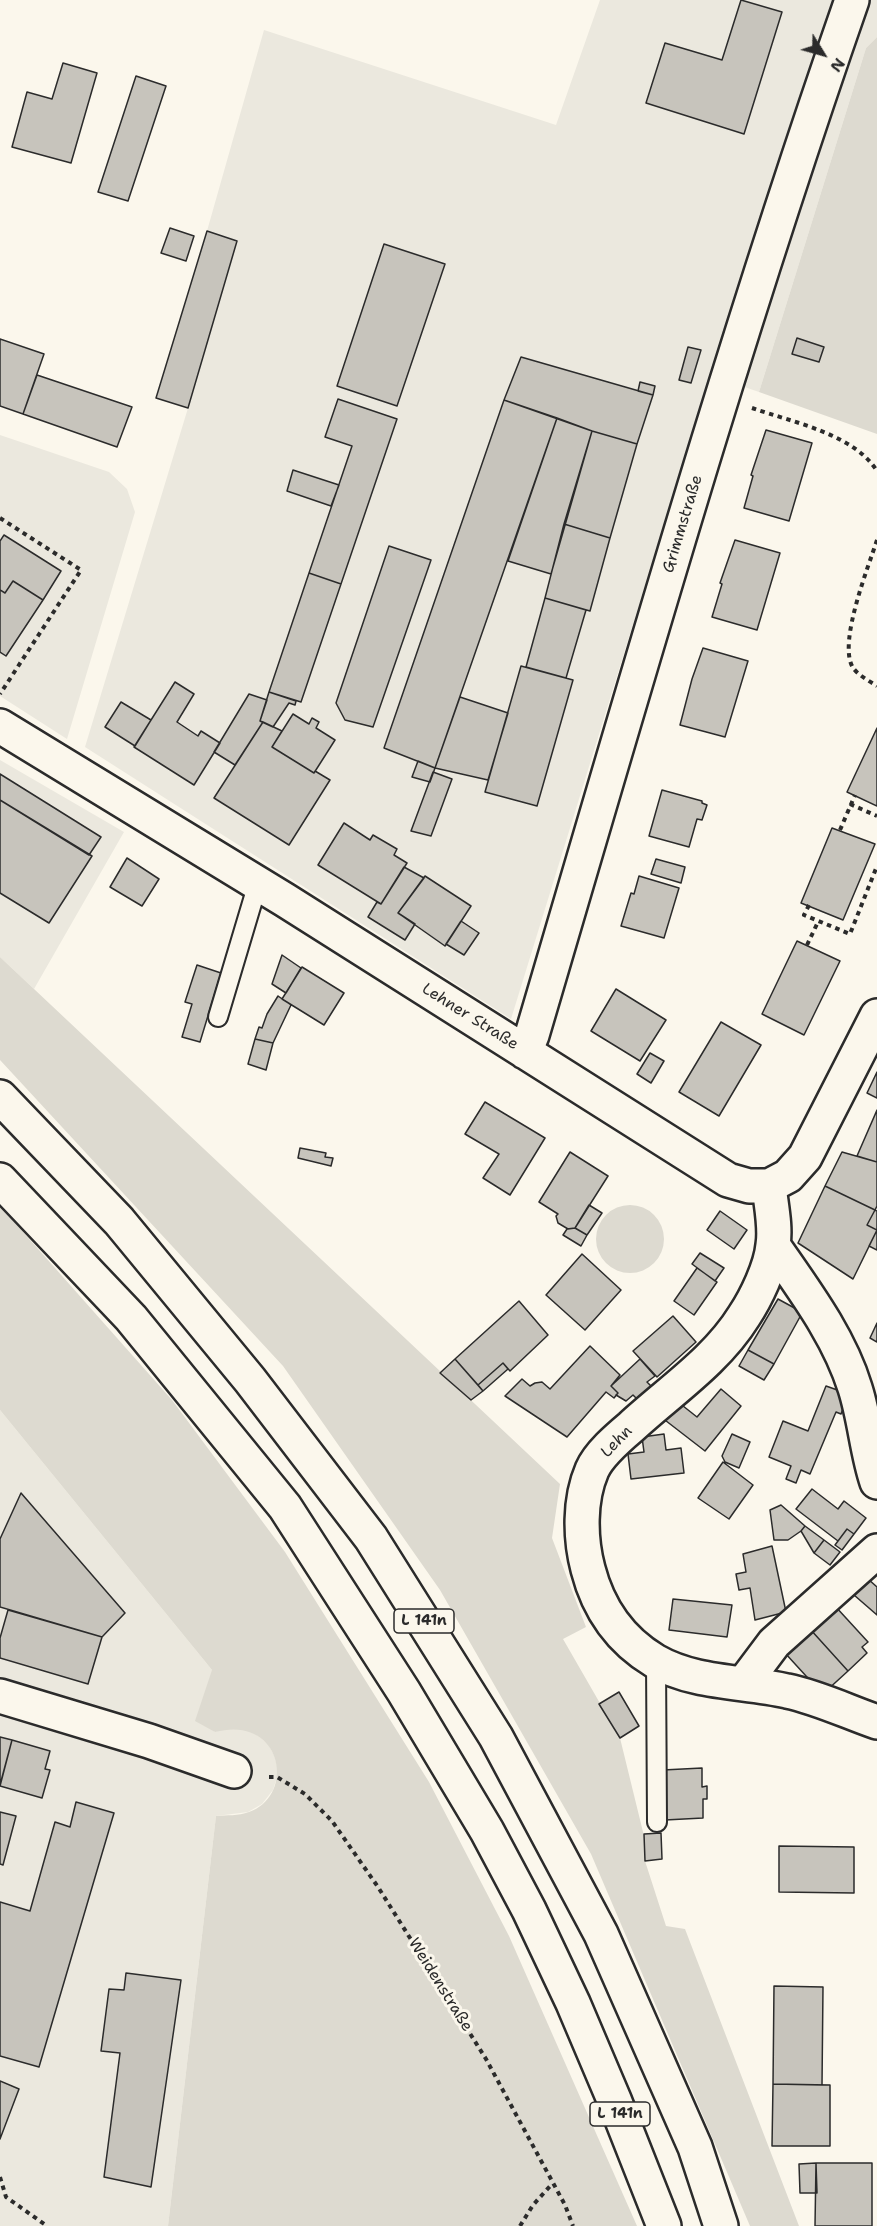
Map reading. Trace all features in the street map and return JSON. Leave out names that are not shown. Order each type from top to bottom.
[{"type":"main road","name":"Grimmstraße","points":[[525,1052],[720,397],[852,0]]},
{"type":"main road","name":"Lehner Straße","points":[[0,726],[258,883],[728,1180],[749,1186],[769,1186]]},
{"type":"main road","points":[[769,1186],[788,1176],[805,1157],[877,1016]]},
{"type":"main road","name":"L 141n","points":[[0,1097],[119,1221],[250,1380],[371,1538],[496,1737],[601,1934],[695,2147],[721,2226]]},
{"type":"main road","name":"L 141n","points":[[0,1180],[131,1318],[285,1507],[404,1692],[487,1831],[546,1945],[615,2102],[664,2226]]},
{"type":"main road","name":"Lehn","points":[[769,1186],[774,1245],[764,1279],[746,1314],[712,1356],[620,1437],[592,1469],[582,1521],[584,1553],[591,1580],[610,1621],[625,1638],[656,1661],[684,1675],[791,1691],[877,1722]]},
{"type":"main road","name":"Lehn","points":[[774,1245],[811,1300],[840,1351],[858,1396],[877,1482]]},
{"type":"main road","points":[[744,1683],[774,1643],[877,1551]]},
{"type":"main road","points":[[0,1696],[149,1741],[234,1772]]},
{"type":"lane","points":[[218,1017],[258,883]]},
{"type":"lane","points":[[656,1661],[657,1822]]},
{"type":"path","points":[[720,397],[832,436],[854,447],[870,459],[877,471]]},
{"type":"path","points":[[0,518],[81,570],[0,694]]},
{"type":"path","points":[[877,540],[852,622],[848,646],[852,667],[877,686]]},
{"type":"path","points":[[840,830],[855,795]]},
{"type":"path","points":[[850,804],[877,816]]},
{"type":"path","points":[[809,905],[804,915],[850,934],[877,866]]},
{"type":"path","points":[[807,945],[818,922]]},
{"type":"path","name":"Weidenstraße","points":[[269,1777],[276,1777],[305,1794],[332,1821],[378,1887],[486,2059],[565,2205],[573,2226]]},
{"type":"path","points":[[0,2177],[6,2197],[46,2226]]},
{"type":"path","points":[[520,2226],[533,2205],[552,2184]]},
{"type":"shaded area","points":[[600,0],[877,0],[877,37],[866,48],[759,392],[710,375],[511,1019],[85,747],[237,241],[207,231],[264,30],[556,125]]},
{"type":"shaded area","points":[[877,37],[877,434],[759,392],[866,48]]},
{"type":"shaded area","points":[[0,435],[109,472],[127,489],[135,512],[67,739],[0,696]]},
{"type":"shaded area","points":[[0,760],[124,832],[34,989],[0,957]]},
{"type":"shaded area","points":[[0,957],[560,1484],[552,1538],[586,1627],[563,1639],[620,1738],[644,1836],[645,1861],[666,1926],[685,1929],[799,2226],[750,2226],[591,1854],[440,1590],[283,1366],[0,1060]]},
{"type":"shaded area","points":[[630,1205],[643,1208],[654,1215],[661,1226],[664,1239],[661,1252],[654,1263],[643,1270],[630,1273],[617,1270],[606,1263],[599,1252],[596,1239],[599,1226],[606,1215],[617,1208]]},
{"type":"shaded area","points":[[0,1206],[172,1400],[285,1552],[429,1782],[509,1936],[637,2226],[168,2226],[216,1816],[249,1812],[264,1803],[273,1790],[277,1774],[275,1759],[268,1745],[255,1735],[238,1730],[215,1732],[195,1721],[212,1670],[0,1410]]},
{"type":"shaded area","points":[[0,1410],[212,1670],[214,1732],[229,1728],[252,1731],[268,1744],[277,1765],[277,1777],[273,1790],[262,1804],[248,1812],[216,1816],[168,2226],[0,2226]]},
{"type":"building","points":[[741,0],[782,12],[744,134],[646,103],[665,43],[722,60]]},
{"type":"building","points":[[63,63],[97,73],[71,163],[12,147],[27,92],[52,99]]},
{"type":"building","points":[[136,76],[166,86],[128,201],[98,192]]},
{"type":"building","points":[[170,228],[194,236],[186,261],[161,253]]},
{"type":"building","points":[[207,231],[237,241],[188,408],[156,398]]},
{"type":"building","points":[[384,244],[445,264],[397,406],[337,386]]},
{"type":"building","points":[[797,338],[824,347],[819,362],[792,354]]},
{"type":"building","points":[[0,339],[44,354],[23,414],[0,406]]},
{"type":"building","points":[[688,347],[701,350],[691,383],[679,380]]},
{"type":"building","points":[[521,357],[653,395],[637,444],[504,400]]},
{"type":"building","points":[[37,375],[132,407],[117,447],[23,414]]},
{"type":"building","points":[[640,382],[655,386],[653,395],[638,391]]},
{"type":"building","points":[[338,399],[397,419],[341,584],[309,573],[352,446],[325,437]]},
{"type":"building","points":[[504,400],[557,418],[435,768],[384,748]]},
{"type":"building","points":[[557,418],[592,431],[551,574],[508,561]]},
{"type":"building","points":[[766,430],[812,443],[789,521],[744,508],[753,476],[751,475]]},
{"type":"building","points":[[592,431],[637,444],[610,538],[564,524]]},
{"type":"building","points":[[293,470],[339,485],[331,506],[287,491]]},
{"type":"building","points":[[564,524],[610,538],[590,611],[545,598]]},
{"type":"building","points":[[4,535],[61,571],[43,600],[13,581],[5,593],[0,590],[0,541]]},
{"type":"building","points":[[735,540],[780,553],[757,630],[712,617],[722,584],[720,583]]},
{"type":"building","points":[[389,546],[431,560],[373,727],[345,720],[336,703]]},
{"type":"building","points":[[309,573],[341,584],[301,702],[269,692]]},
{"type":"building","points":[[13,581],[43,600],[6,656],[0,652],[0,590],[5,593]]},
{"type":"building","points":[[545,598],[586,610],[566,678],[526,667]]},
{"type":"building","points":[[703,648],[748,661],[725,737],[680,725]]},
{"type":"building","points":[[521,666],[573,680],[537,806],[485,792]]},
{"type":"building","points":[[175,682],[194,694],[177,722],[198,736],[201,731],[220,743],[194,785],[134,747]]},
{"type":"building","points":[[269,692],[296,701],[295,705],[289,703],[273,727],[260,721]]},
{"type":"building","points":[[249,694],[267,700],[260,721],[263,722],[235,765],[214,752]]},
{"type":"building","points":[[460,697],[508,713],[488,780],[435,768]]},
{"type":"building","points":[[121,702],[151,720],[135,746],[105,727]]},
{"type":"building","points":[[293,714],[309,724],[312,718],[319,722],[316,728],[335,740],[314,773],[272,747]]},
{"type":"building","points":[[263,722],[282,731],[272,747],[314,773],[315,771],[330,780],[289,845],[214,798]]},
{"type":"building","points":[[877,728],[877,806],[847,792]]},
{"type":"building","points":[[418,761],[435,768],[430,782],[412,777]]},
{"type":"building","points":[[433,772],[452,779],[431,836],[411,831]]},
{"type":"building","points":[[0,774],[101,837],[89,855],[0,800]]},
{"type":"building","points":[[662,790],[702,801],[707,805],[702,820],[697,819],[689,847],[649,836]]},
{"type":"building","points":[[0,800],[92,856],[49,923],[0,893]]},
{"type":"building","points":[[344,823],[370,840],[373,835],[397,849],[394,855],[407,863],[381,904],[318,865]]},
{"type":"building","points":[[832,828],[875,844],[843,920],[801,903]]},
{"type":"building","points":[[127,858],[159,879],[142,906],[110,887]]},
{"type":"building","points":[[656,859],[685,867],[681,883],[651,874]]},
{"type":"building","points":[[404,867],[424,878],[398,913],[415,924],[405,940],[368,917],[377,902],[381,904]]},
{"type":"building","points":[[425,876],[471,906],[445,946],[398,913]]},
{"type":"building","points":[[639,876],[679,888],[664,938],[621,926]]},
{"type":"building","points":[[461,921],[479,933],[464,955],[446,944]]},
{"type":"building","points":[[797,941],[840,961],[804,1035],[762,1014]]},
{"type":"building","points":[[282,955],[301,968],[286,993],[272,984]]},
{"type":"building","points":[[197,965],[221,973],[200,1042],[182,1037],[192,1004],[185,1002]]},
{"type":"building","points":[[302,967],[344,993],[324,1025],[282,999]]},
{"type":"building","points":[[616,989],[666,1020],[640,1061],[591,1031]]},
{"type":"building","points":[[278,996],[291,1005],[273,1043],[255,1039],[259,1027],[262,1028]]},
{"type":"building","points":[[721,1022],[761,1045],[719,1116],[679,1092]]},
{"type":"building","points":[[255,1039],[273,1043],[266,1070],[248,1064]]},
{"type":"building","points":[[650,1053],[664,1061],[651,1083],[637,1074]]},
{"type":"building","points":[[877,1072],[877,1098],[867,1093]]},
{"type":"building","points":[[485,1102],[545,1138],[510,1195],[483,1178],[499,1154],[465,1134]]},
{"type":"building","points":[[877,1110],[877,1162],[857,1156]]},
{"type":"building","points":[[300,1148],[326,1153],[325,1157],[333,1158],[331,1166],[298,1158]]},
{"type":"building","points":[[570,1152],[608,1176],[575,1228],[568,1229],[558,1223],[556,1216],[558,1214],[539,1202]]},
{"type":"building","points":[[842,1152],[877,1162],[877,1206],[875,1210],[825,1186]]},
{"type":"building","points":[[825,1186],[875,1210],[867,1225],[877,1230],[853,1279],[798,1243]]},
{"type":"building","points":[[589,1205],[602,1213],[587,1235],[575,1228]]},
{"type":"building","points":[[875,1210],[877,1211],[877,1230],[867,1225]]},
{"type":"building","points":[[720,1211],[747,1230],[734,1249],[707,1230]]},
{"type":"building","points":[[575,1228],[587,1235],[581,1246],[563,1235],[567,1229]]},
{"type":"building","points":[[877,1230],[877,1250],[869,1246]]},
{"type":"building","points":[[700,1253],[724,1268],[715,1281],[692,1264]]},
{"type":"building","points":[[582,1254],[621,1290],[585,1330],[546,1295]]},
{"type":"building","points":[[697,1268],[717,1282],[694,1315],[674,1301]]},
{"type":"building","points":[[778,1299],[800,1311],[801,1315],[774,1364],[748,1350]]},
{"type":"building","points":[[519,1301],[548,1335],[510,1371],[503,1363],[478,1385],[455,1359]]},
{"type":"building","points":[[673,1316],[696,1342],[657,1377],[633,1351]]},
{"type":"building","points":[[877,1323],[877,1342],[870,1338]]},
{"type":"building","points":[[590,1346],[620,1375],[611,1386],[618,1393],[614,1398],[606,1392],[567,1437],[505,1396],[522,1379],[530,1386],[542,1382],[550,1389]]},
{"type":"building","points":[[748,1350],[774,1364],[764,1380],[739,1366]]},
{"type":"building","points":[[455,1359],[483,1391],[471,1400],[440,1373]]},
{"type":"building","points":[[640,1359],[655,1376],[647,1382],[656,1391],[642,1404],[633,1395],[626,1401],[616,1395],[618,1393],[611,1386]]},
{"type":"building","points":[[503,1363],[508,1369],[483,1391],[478,1385]]},
{"type":"building","points":[[826,1386],[843,1392],[846,1401],[841,1414],[836,1412],[810,1474],[801,1470],[796,1483],[786,1479],[791,1466],[769,1457],[783,1421],[808,1431]]},
{"type":"building","points":[[721,1389],[741,1406],[705,1451],[661,1417],[678,1402],[697,1417]]},
{"type":"building","points":[[664,1434],[666,1450],[681,1448],[684,1473],[631,1479],[628,1454],[644,1452],[642,1437]]},
{"type":"building","points":[[732,1434],[750,1442],[739,1468],[725,1462],[722,1456]]},
{"type":"building","points":[[723,1462],[753,1485],[729,1519],[698,1498]]},
{"type":"building","points":[[812,1489],[838,1509],[844,1501],[866,1518],[854,1534],[847,1529],[838,1541],[796,1509]]},
{"type":"building","points":[[21,1493],[125,1613],[102,1637],[0,1607],[0,1539]]},
{"type":"building","points":[[781,1505],[805,1526],[788,1540],[774,1540],[770,1510]]},
{"type":"building","points":[[805,1526],[824,1540],[814,1553],[801,1531]]},
{"type":"building","points":[[847,1529],[854,1534],[842,1550],[835,1545]]},
{"type":"building","points":[[824,1540],[840,1552],[830,1565],[814,1553]]},
{"type":"building","points":[[772,1546],[786,1612],[755,1620],[750,1588],[739,1590],[736,1574],[746,1572],[743,1554]]},
{"type":"building","points":[[868,1579],[877,1587],[877,1615],[854,1595]]},
{"type":"building","points":[[673,1599],[732,1605],[727,1637],[669,1630]]},
{"type":"building","points":[[835,1606],[868,1642],[862,1647],[867,1653],[848,1671],[810,1629]]},
{"type":"building","points":[[8,1610],[102,1637],[88,1684],[0,1658],[0,1638]]},
{"type":"building","points":[[810,1629],[848,1671],[825,1692],[817,1688],[785,1653]]},
{"type":"building","points":[[619,1692],[639,1726],[620,1738],[599,1704]]},
{"type":"building","points":[[0,1737],[12,1740],[0,1785]]},
{"type":"building","points":[[12,1740],[50,1751],[45,1769],[50,1770],[42,1798],[0,1786]]},
{"type":"building","points":[[702,1768],[702,1787],[707,1786],[707,1799],[703,1799],[703,1818],[665,1820],[663,1770]]},
{"type":"building","points":[[76,1802],[114,1813],[39,2067],[0,2056],[0,1902],[30,1911],[55,1822],[70,1827]]},
{"type":"building","points":[[0,1812],[16,1816],[3,1865],[0,1864]]},
{"type":"building","points":[[661,1833],[662,1859],[645,1861],[644,1834]]},
{"type":"building","points":[[779,1846],[854,1847],[854,1893],[779,1892]]},
{"type":"building","points":[[126,1973],[181,1980],[151,2187],[104,2177],[120,2053],[101,2051],[109,1989],[124,1990]]},
{"type":"building","points":[[774,1986],[823,1987],[822,2085],[773,2084]]},
{"type":"building","points":[[0,2081],[19,2089],[0,2139]]},
{"type":"building","points":[[773,2084],[830,2085],[830,2146],[772,2146]]},
{"type":"building","points":[[816,2163],[872,2163],[872,2226],[815,2226]]},
{"type":"building","points":[[816,2163],[817,2193],[800,2193],[799,2164]]}]
